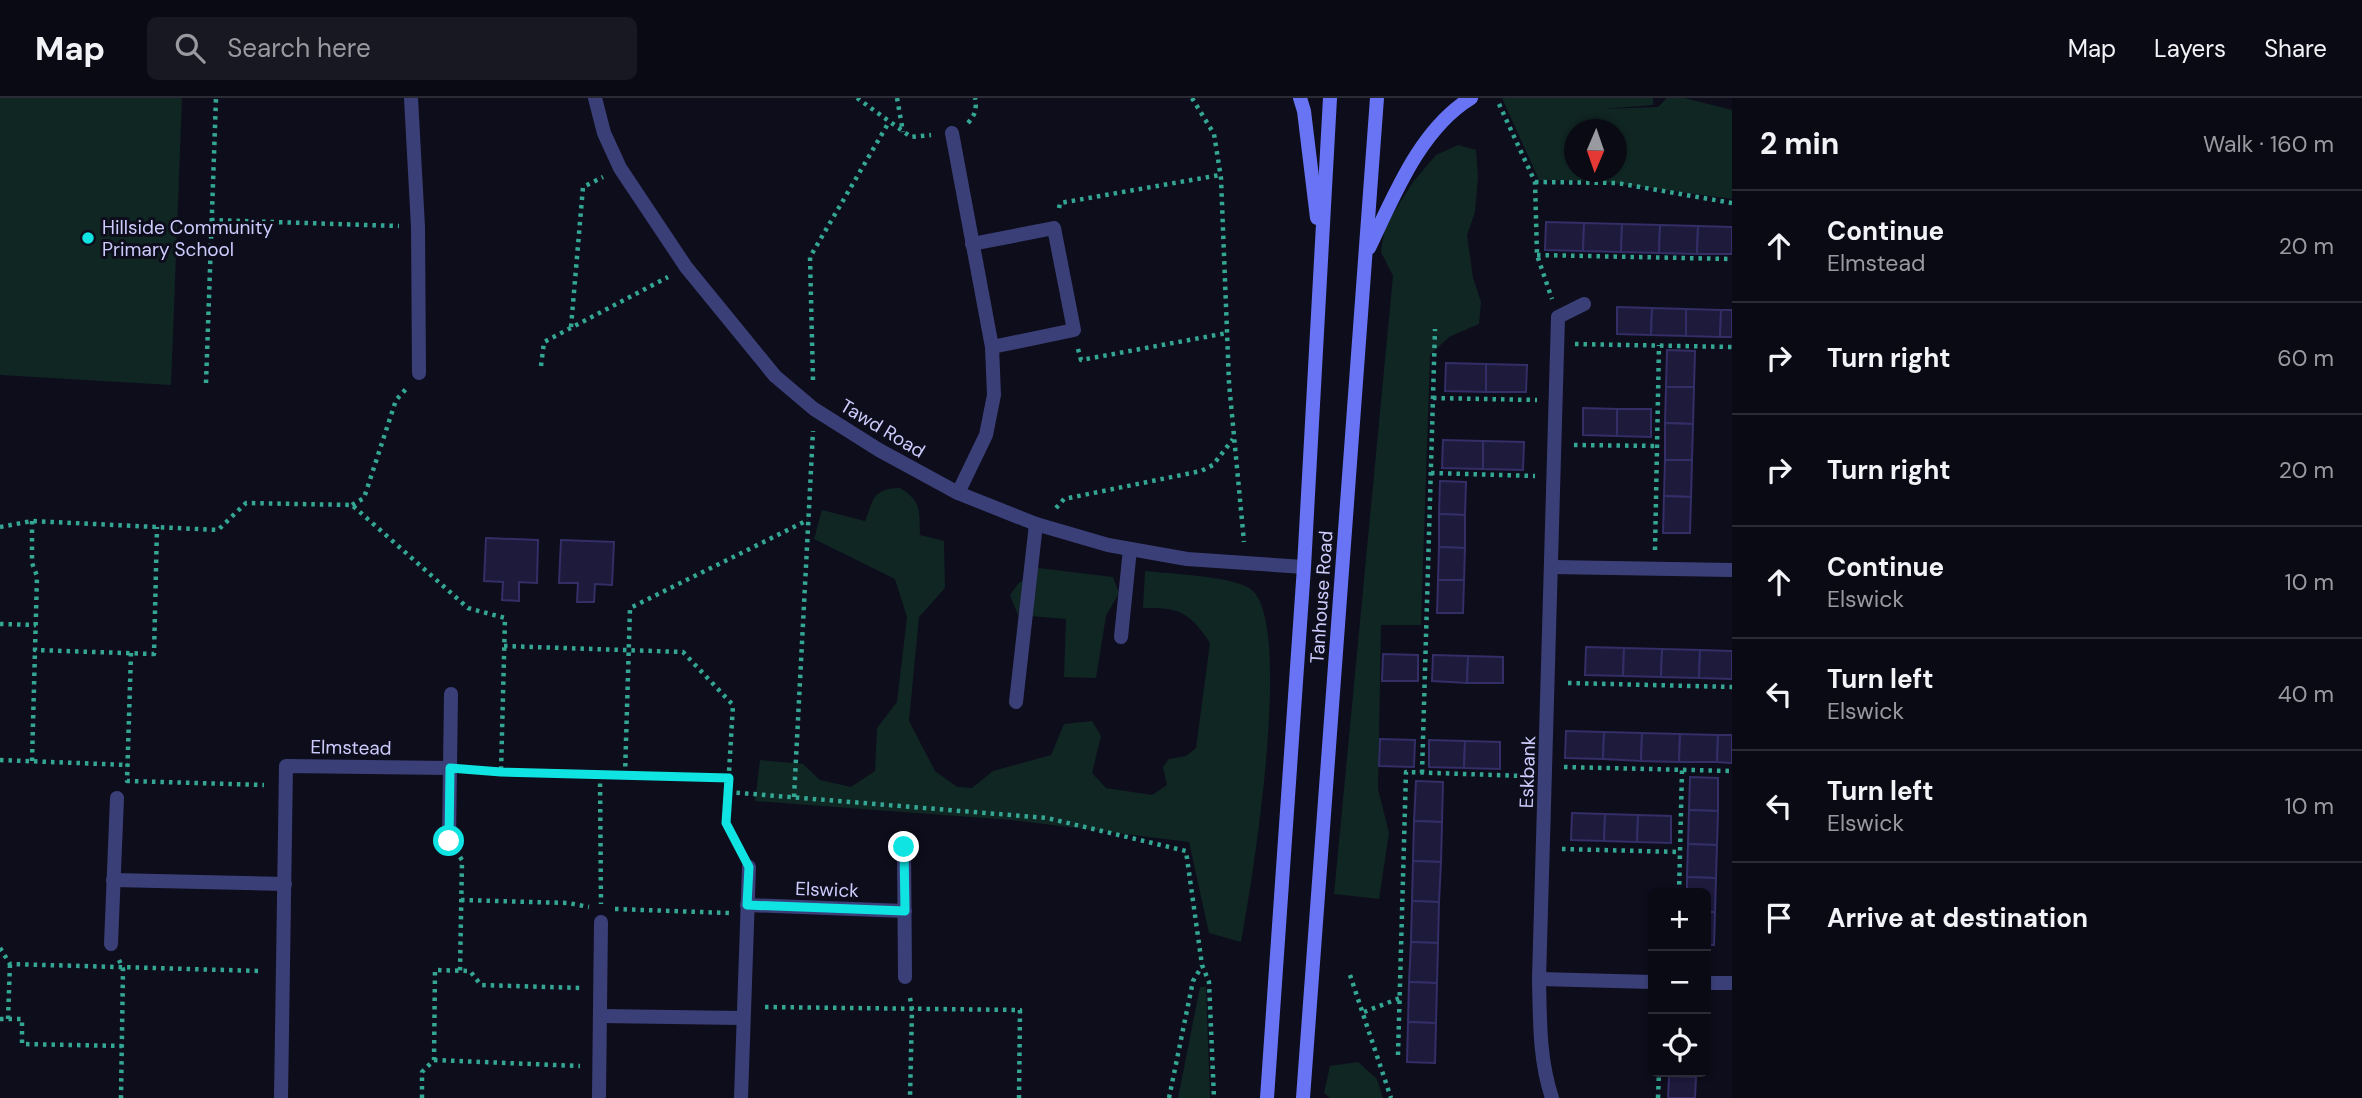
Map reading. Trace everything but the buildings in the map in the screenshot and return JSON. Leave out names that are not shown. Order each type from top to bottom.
[{"type":"street","points":[[411,98],[418,227],[419,373]]},
{"type":"street","name":"Tawd Road","points":[[594,98],[604,134],[620,168],[686,267],[775,376],[814,409],[879,450],[958,493],[1039,524],[1108,545],[1187,559],[1304,567]]},
{"type":"street","points":[[1300,98],[1304,111],[1321,254]]},
{"type":"street","name":"Tanhouse Road","points":[[1267,1098],[1304,567],[1330,98]]},
{"type":"street","name":"Tanhouse Road","points":[[1303,1098],[1377,98]]},
{"type":"street","points":[[1366,255],[1405,175],[1430,135],[1471,98]]},
{"type":"street","points":[[952,133],[992,346],[994,395],[986,435],[958,493]]},
{"type":"street","points":[[972,244],[1054,228],[1074,330],[992,346]]},
{"type":"street","points":[[1558,317],[1584,304]]},
{"type":"street","name":"Eskbank","points":[[1552,1098],[1545,1077],[1541,1050],[1539,979],[1558,317]]},
{"type":"street","points":[[1016,702],[1039,524]]},
{"type":"street","points":[[1121,637],[1130,549]]},
{"type":"street","points":[[1552,567],[1732,570]]},
{"type":"street","points":[[449,841],[451,694]]},
{"type":"street","name":"Elmstead","points":[[286,786],[286,766],[450,768]]},
{"type":"street","points":[[281,1098],[286,786]]},
{"type":"street","points":[[111,944],[117,798]]},
{"type":"street","points":[[904,847],[905,977]]},
{"type":"street","points":[[741,1098],[749,867]]},
{"type":"street","points":[[113,880],[285,884]]},
{"type":"street","name":"Elswick","points":[[747,905],[905,911]]},
{"type":"street","points":[[598,1097],[601,922]]},
{"type":"street","points":[[1539,979],[1648,982]]},
{"type":"street","points":[[1711,983],[1732,983]]},
{"type":"street","points":[[600,1016],[743,1012]]},
{"type":"path","points":[[205,383],[216,98]]},
{"type":"path","points":[[857,98],[911,136],[952,133]]},
{"type":"path","points":[[897,98],[903,132]]},
{"type":"path","points":[[1192,98],[1214,134],[1220,175],[1233,438],[1248,563]]},
{"type":"path","points":[[1499,104],[1535,182],[1537,255],[1558,317]]},
{"type":"path","points":[[794,797],[814,409],[810,257],[889,122]]},
{"type":"path","points":[[570,328],[583,187],[620,168]]},
{"type":"path","points":[[1054,228],[1060,203],[1220,175]]},
{"type":"path","points":[[1535,182],[1617,183],[1732,203]]},
{"type":"path","points":[[211,220],[418,227]]},
{"type":"path","points":[[1537,255],[1732,259]]},
{"type":"path","points":[[541,366],[544,342],[686,267]]},
{"type":"path","points":[[1422,773],[1435,329]]},
{"type":"path","points":[[1074,330],[1080,360],[1227,333]]},
{"type":"path","points":[[1557,344],[1732,347]]},
{"type":"path","points":[[1655,568],[1659,345]]},
{"type":"path","points":[[0,527],[32,521],[218,530],[246,503],[352,505],[364,498],[396,400],[419,373]]},
{"type":"path","points":[[1433,398],[1556,401]]},
{"type":"path","points":[[1039,524],[1064,499],[1201,471],[1213,465],[1233,438]]},
{"type":"path","points":[[1555,445],[1657,446]]},
{"type":"path","points":[[1431,473],[1554,477]]},
{"type":"path","points":[[352,505],[468,608],[505,618],[501,772]]},
{"type":"path","points":[[625,775],[630,608],[808,520]]},
{"type":"path","points":[[32,521],[32,563],[37,576],[32,761]]},
{"type":"path","points":[[35,650],[154,654],[157,527]]},
{"type":"path","points":[[0,624],[36,625]]},
{"type":"path","points":[[504,646],[683,652],[733,705],[726,823],[749,867]]},
{"type":"path","points":[[131,653],[127,781],[286,786]]},
{"type":"path","points":[[1549,683],[1732,687]]},
{"type":"path","points":[[0,760],[128,765]]},
{"type":"path","points":[[450,768],[501,772],[729,778]]},
{"type":"path","points":[[1679,888],[1682,770]]},
{"type":"path","points":[[1398,1055],[1406,772],[1732,771]]},
{"type":"path","points":[[600,775],[601,922]]},
{"type":"path","points":[[728,792],[1047,818],[1186,851],[1202,965],[1209,982],[1214,1098]]},
{"type":"path","points":[[449,841],[462,860],[460,971]]},
{"type":"path","points":[[1544,849],[1680,852]]},
{"type":"path","points":[[111,944],[123,969],[121,1098]]},
{"type":"path","points":[[0,948],[10,964],[8,1019]]},
{"type":"path","points":[[10,964],[123,969],[283,971]]},
{"type":"path","points":[[1169,1098],[1193,981],[1202,965]]},
{"type":"path","points":[[422,1098],[422,1072],[434,1060],[435,970],[470,971],[481,985],[601,989]]},
{"type":"path","points":[[1350,975],[1391,1098]]},
{"type":"path","points":[[905,977],[912,1009],[910,1098]]},
{"type":"path","points":[[1364,1012],[1400,998]]},
{"type":"path","points":[[743,1012],[1020,1010],[1019,1098]]},
{"type":"path","points":[[0,1019],[22,1019],[22,1044],[122,1046]]},
{"type":"path","points":[[434,1060],[599,1066]]},
{"type":"path","points":[[1658,1098],[1659,1077]]},
{"type":"green space","name":"Hillside Community Primary School","points":[[0,98],[182,98],[171,385],[0,375]]},
{"type":"green space","points":[[1502,98],[1653,98],[1653,105],[1602,109],[1658,107],[1667,98],[1684,98],[1732,110],[1732,199],[1604,182],[1627,182],[1627,119],[1564,119],[1564,180],[1539,180]]},
{"type":"green space","points":[[1458,145],[1476,150],[1478,177],[1475,212],[1467,235],[1473,278],[1481,302],[1479,324],[1449,337],[1430,355],[1421,625],[1381,625],[1378,789],[1389,833],[1379,899],[1334,894],[1393,276],[1381,252],[1385,226],[1413,182],[1436,155]]},
{"type":"green space","points":[[900,488],[916,502],[920,535],[944,541],[945,588],[919,617],[909,721],[935,771],[957,787],[972,788],[993,771],[1051,755],[1064,724],[1092,721],[1101,736],[1092,773],[1106,788],[1152,795],[1167,785],[1163,767],[1169,759],[1186,756],[1196,748],[1210,643],[1190,618],[1175,610],[1143,608],[1145,571],[1219,579],[1253,591],[1264,615],[1270,654],[1270,704],[1260,816],[1241,942],[1209,933],[1189,842],[1011,820],[755,801],[760,760],[803,764],[820,780],[851,787],[875,771],[877,728],[897,702],[907,617],[895,579],[814,539],[822,510],[865,521],[879,493]]},
{"type":"green space","points":[[1038,568],[1113,577],[1119,593],[1106,616],[1096,678],[1064,677],[1066,619],[1018,615],[1010,595],[1018,584]]},
{"type":"green space","points":[[1200,987],[1206,987],[1210,1098],[1178,1098]]},
{"type":"green space","points":[[1358,1062],[1377,1079],[1383,1098],[1330,1098],[1324,1093],[1330,1066]]},
{"type":"place","name":"Hillside Community Primary School","points":[[88,238]]},
{"type":"route","points":[[449,841],[450,768],[501,772],[729,778],[726,823],[749,867],[747,905],[905,911],[904,847]]}]
